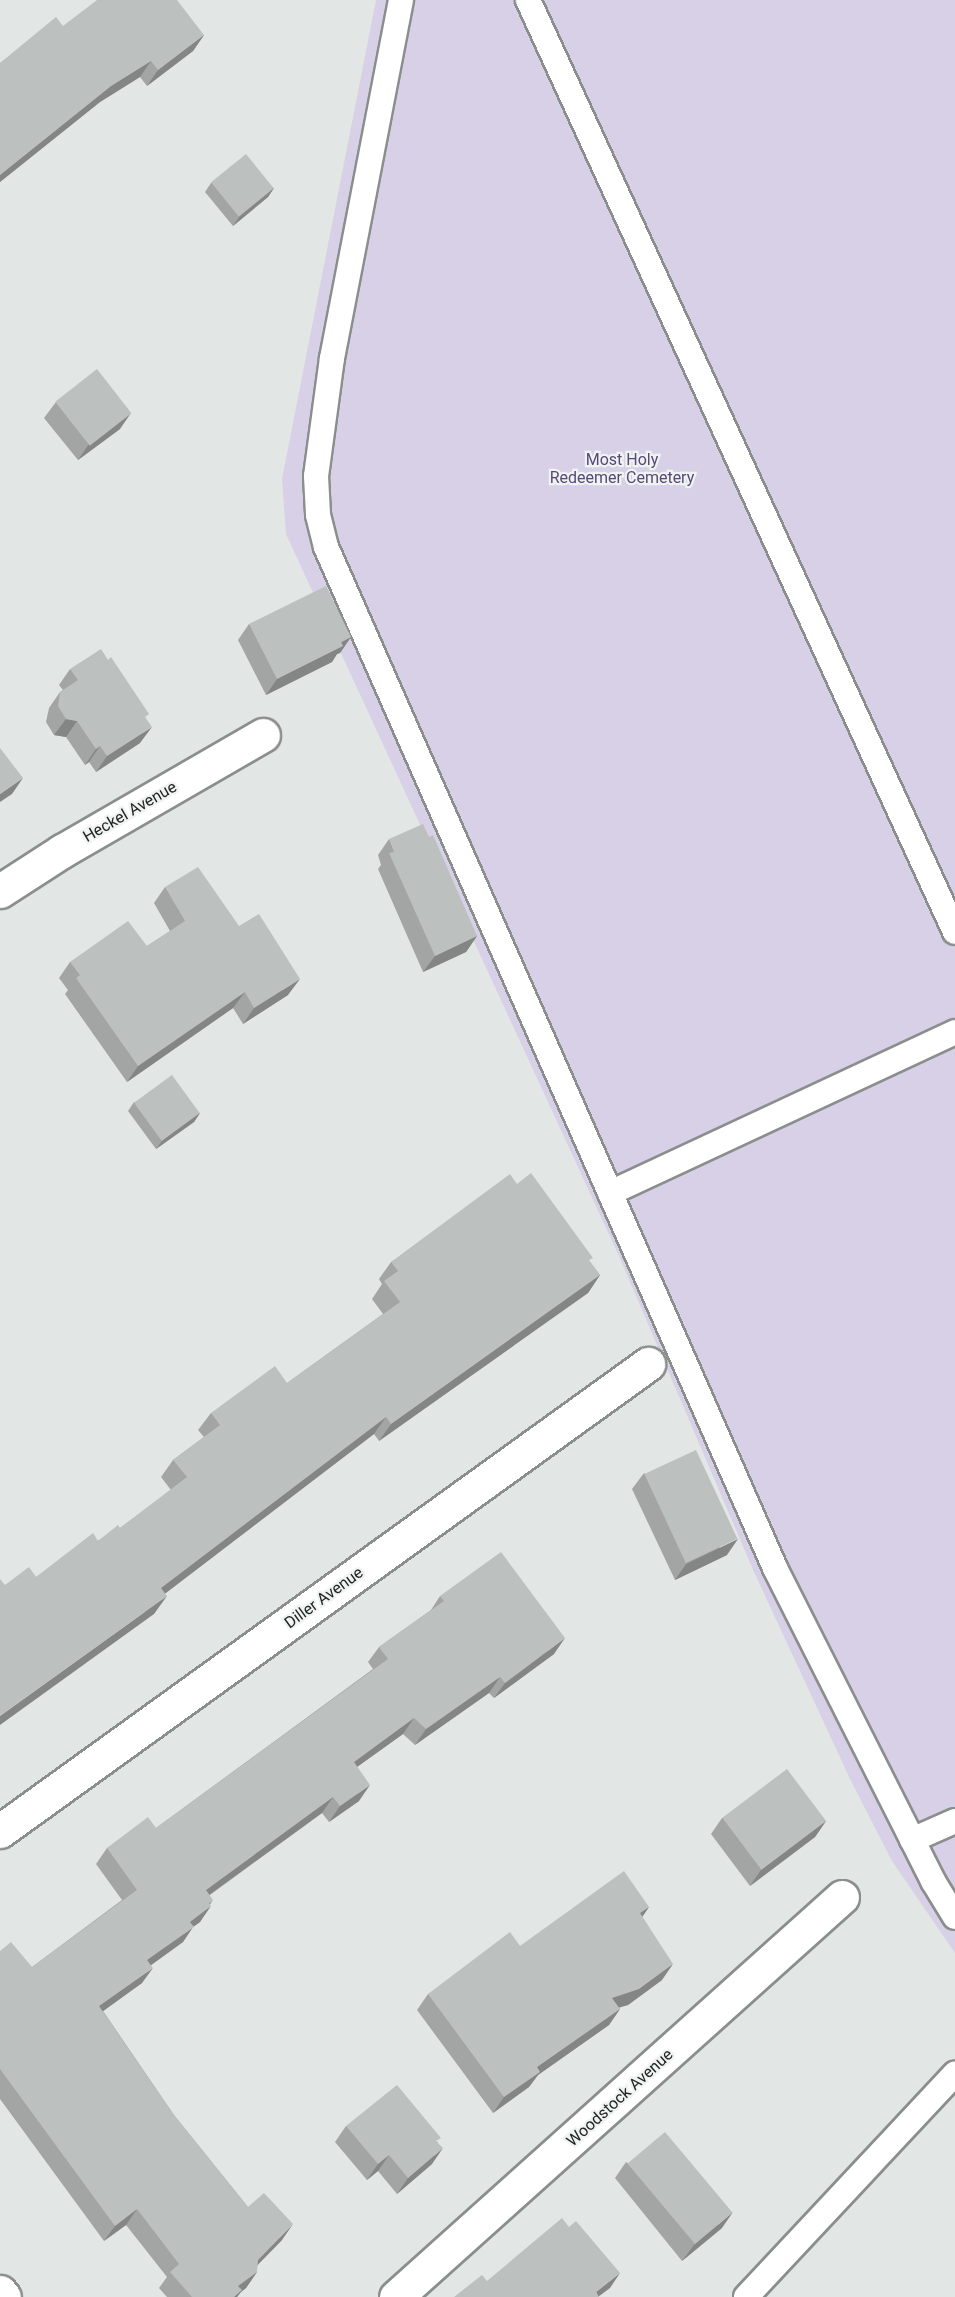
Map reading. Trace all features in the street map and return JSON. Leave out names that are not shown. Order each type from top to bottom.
[{"type":"street","name":"Heckel Avenue","points":[[0,891],[62,851],[263,735]]},
{"type":"street","name":"Diller Avenue","points":[[0,1832],[648,1364]]},
{"type":"street","name":"Woodstock Avenue","points":[[396,2297],[842,1897]]},
{"type":"street","points":[[0,2292],[4,2297]]},
{"type":"lane","points":[[401,0],[332,358],[316,476],[318,515],[326,548],[775,1568],[912,1840],[955,1917]]},
{"type":"lane","points":[[528,0],[955,932]]},
{"type":"lane","points":[[610,1193],[955,1032]]},
{"type":"lane","points":[[912,1840],[955,1821]]},
{"type":"lane","points":[[746,2297],[955,2074]]},
{"type":"green space","name":"Most Holy Redeemer Cemetery","points":[[376,0],[955,0],[955,1953],[892,1861],[851,1781],[754,1572],[619,1256],[286,534],[282,479]]},
{"type":"building","points":[[97,0],[177,0],[204,35],[158,70],[151,61],[111,86],[0,175],[0,63],[56,17],[63,26]]},
{"type":"building","points":[[246,154],[274,188],[239,217],[211,182]]},
{"type":"building","points":[[97,369],[131,413],[90,446],[55,402]]},
{"type":"building","points":[[326,586],[351,637],[341,642],[343,646],[277,679],[249,624]]},
{"type":"building","points":[[101,649],[108,660],[111,657],[149,714],[145,717],[152,727],[107,756],[100,746],[96,749],[77,721],[66,719],[58,706],[60,692],[78,680],[70,669]]},
{"type":"building","points":[[0,748],[23,778],[0,794]]},
{"type":"building","points":[[423,824],[429,837],[433,835],[477,936],[435,956],[389,853],[394,852],[389,839]]},
{"type":"building","points":[[198,867],[239,926],[259,914],[300,979],[254,1008],[245,992],[138,1066],[76,978],[80,975],[70,962],[128,921],[147,946],[185,921],[165,887]]},
{"type":"building","points":[[172,1075],[200,1113],[162,1141],[134,1103]]},
{"type":"building","points":[[531,1173],[593,1258],[589,1260],[600,1275],[391,1424],[386,1417],[161,1588],[167,1596],[0,1716],[0,1579],[5,1585],[29,1567],[36,1577],[93,1533],[98,1541],[118,1525],[120,1528],[187,1477],[173,1460],[220,1425],[211,1413],[275,1366],[287,1383],[400,1302],[384,1281],[398,1271],[391,1262],[510,1174],[517,1184]]},
{"type":"building","points":[[696,1450],[737,1539],[686,1563],[644,1474]]},
{"type":"building","points":[[501,1552],[565,1638],[505,1683],[500,1677],[426,1729],[414,1718],[354,1762],[370,1785],[340,1806],[333,1797],[206,1890],[213,1900],[209,1903],[211,1906],[190,1922],[194,1927],[147,1960],[153,1968],[99,2006],[174,2115],[248,2207],[264,2193],[293,2224],[258,2260],[257,2272],[238,2286],[242,2290],[234,2297],[192,2297],[170,2272],[179,2264],[137,2209],[115,2226],[0,2069],[0,1951],[11,1942],[32,1967],[137,1890],[107,1848],[148,1817],[156,1828],[388,1659],[379,1647],[444,1601],[440,1596]]},
{"type":"building","points":[[787,1769],[826,1821],[761,1870],[722,1818]]},
{"type":"building","points":[[624,1871],[649,1907],[640,1913],[673,1964],[639,1989],[612,1998],[620,2009],[537,2067],[540,2072],[504,2097],[428,1994],[510,1932],[520,1946]]},
{"type":"building","points":[[397,2085],[441,2138],[436,2141],[443,2148],[408,2178],[389,2155],[378,2164],[346,2126]]},
{"type":"building","points":[[665,2132],[732,2212],[695,2244],[627,2163]]},
{"type":"building","points":[[562,2218],[569,2227],[576,2221],[620,2273],[596,2292],[599,2297],[454,2297],[482,2275],[487,2281]]}]
